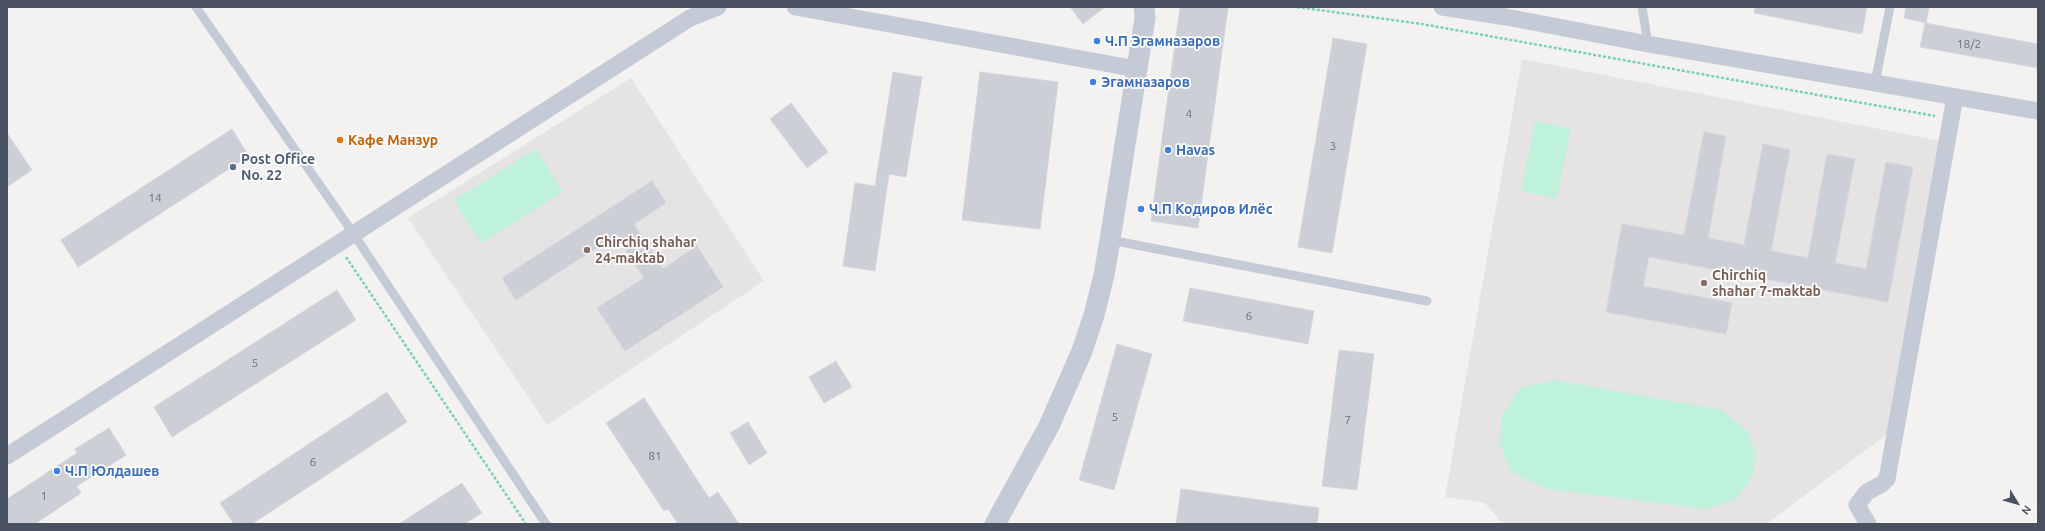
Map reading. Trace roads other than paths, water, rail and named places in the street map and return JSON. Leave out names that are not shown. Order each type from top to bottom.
[{"type":"street","points":[[7,456],[690,18],[718,7]]},
{"type":"street","points":[[795,7],[1137,69]]},
{"type":"street","points":[[995,524],[1049,426],[1079,358],[1095,308],[1110,240],[1145,18],[1144,7]]},
{"type":"street","points":[[1442,7],[1505,12],[1648,44],[2038,111]]},
{"type":"street","points":[[1868,524],[1857,505],[1867,492],[1882,484],[1887,479],[1955,97]]},
{"type":"lane","points":[[196,7],[353,233],[546,524]]},
{"type":"lane","points":[[1642,7],[1648,44]]},
{"type":"lane","points":[[1875,83],[1890,7]]},
{"type":"lane","points":[[1110,240],[1427,301]]},
{"type":"place","name":"Ч.П Эгамназаров","points":[[1097,41]]},
{"type":"place","name":"Эгамназаров","points":[[1093,82]]},
{"type":"place","name":"Кафе Манзур","points":[[340,140]]},
{"type":"place","name":"Havas","points":[[1168,150]]},
{"type":"place","name":"Post Office No. 22","points":[[233,167]]},
{"type":"place","name":"Ч.П Кодиров Илёс","points":[[1141,209]]},
{"type":"place","name":"Chirchiq shahar 24-maktab","points":[[587,250]]},
{"type":"place","name":"Chirchiq shahar 7-maktab","points":[[1704,283]]},
{"type":"place","name":"Ч.П Юлдашев","points":[[57,471]]}]
